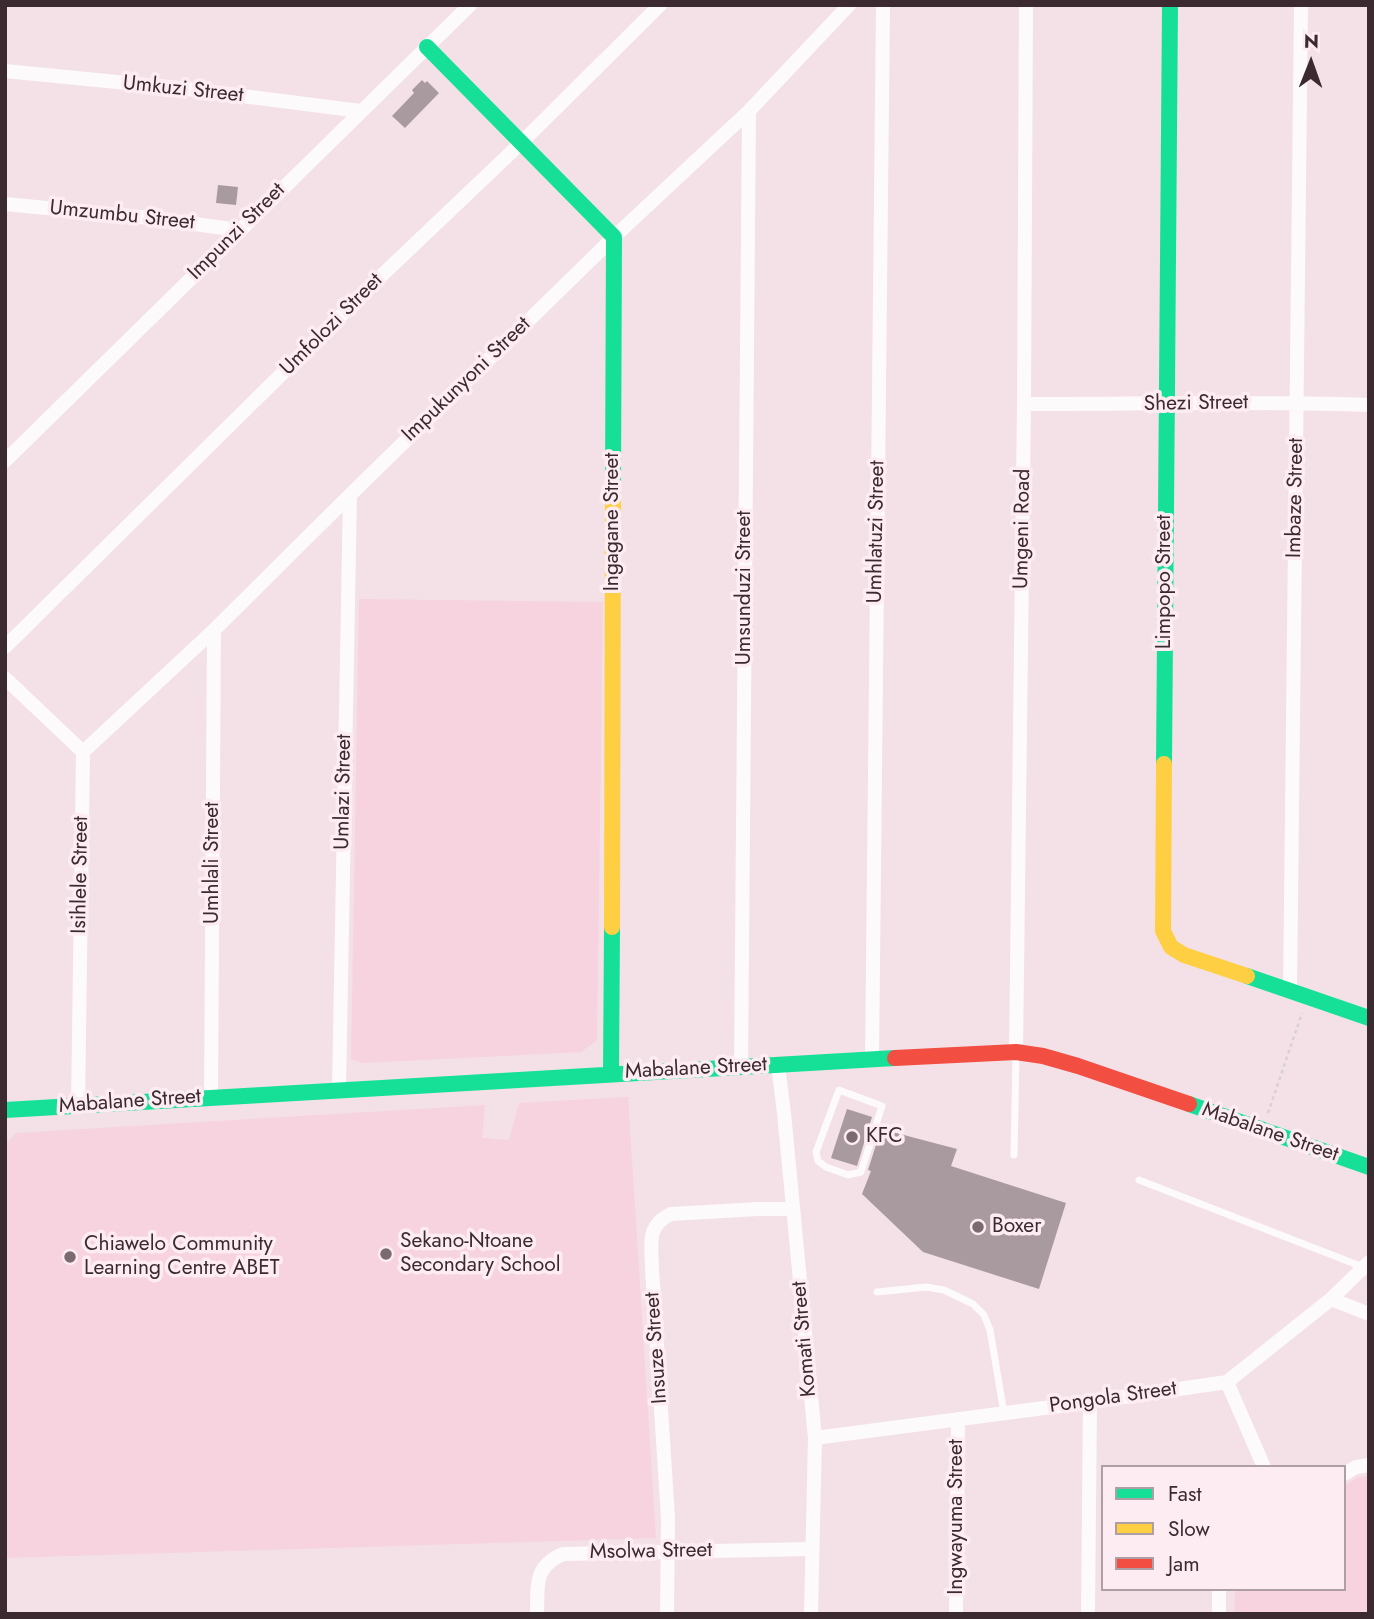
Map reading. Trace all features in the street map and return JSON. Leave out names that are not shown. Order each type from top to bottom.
[{"type":"street","name":"Impunzi Street","points":[[5,461],[470,5]]},
{"type":"street","name":"Umfolozi Street","points":[[5,647],[660,5]]},
{"type":"street","name":"Impukunyoni Street","points":[[83,752],[214,630],[614,237],[748,111],[849,5]]},
{"type":"street","name":"Umhlatuzi Street","points":[[872,1059],[883,5]]},
{"type":"street","name":"Umgeni Road","points":[[1016,1052],[1026,5]]},
{"type":"street","name":"Limpopo Street","points":[[1170,5],[1163,931],[1168,943],[1180,953],[1369,1018]]},
{"type":"street","name":"Imbaze Street","points":[[1290,991],[1301,5]]},
{"type":"street","points":[[426,47],[614,237]]},
{"type":"street","name":"Umkuzi Street","points":[[5,71],[188,89],[360,111]]},
{"type":"street","name":"Umsunduzi Street","points":[[741,1066],[748,111]]},
{"type":"street","name":"Umzumbu Street","points":[[5,204],[239,230]]},
{"type":"street","name":"Ingagane Street","points":[[611,1074],[614,237]]},
{"type":"street","name":"Shezi Street","points":[[1024,404],[1297,402],[1369,405]]},
{"type":"street","name":"Umlazi Street","points":[[339,1089],[350,495]]},
{"type":"street","name":"Umhlali Street","points":[[211,1097],[214,630]]},
{"type":"street","points":[[5,678],[83,752]]},
{"type":"street","name":"Isihlele Street","points":[[78,1106],[83,752]]},
{"type":"street","name":"Mabalane Street","points":[[5,1110],[1016,1052],[1043,1056],[1077,1066],[1369,1167]]},
{"type":"street","name":"Komati Street","points":[[778,1065],[815,1438],[811,1614]]},
{"type":"street","name":"Insuze Street","points":[[667,1614],[668,1518],[652,1232],[654,1226],[671,1214],[793,1209]]},
{"type":"street","points":[[1263,1465],[1227,1382],[1331,1299],[1366,1264]]},
{"type":"street","points":[[1331,1299],[1369,1314]]},
{"type":"street","name":"Pongola Street","points":[[815,1438],[1227,1382]]},
{"type":"street","points":[[1088,1614],[1090,1402]]},
{"type":"street","name":"Ingwayuma Street","points":[[956,1614],[958,1419]]},
{"type":"street","points":[[1346,1473],[1356,1467],[1369,1465]]},
{"type":"street","name":"Msolwa Street","points":[[537,1614],[538,1579],[541,1570],[548,1562],[563,1554],[812,1549]]},
{"type":"street","points":[[1219,1591],[1219,1614]]},
{"type":"lane","points":[[1014,1155],[1016,1052]]},
{"type":"lane","points":[[839,1090],[882,1106],[861,1172],[848,1175],[818,1161],[816,1152],[839,1090]]},
{"type":"lane","points":[[1139,1180],[1366,1264]]},
{"type":"lane","points":[[877,1292],[926,1287],[944,1290],[973,1304],[984,1315],[990,1330],[1004,1413]]},
{"type":"path","points":[[1262,1130],[1307,997]]},
{"type":"shaded area","points":[[359,599],[603,602],[597,1040],[581,1052],[363,1063],[351,1059]]},
{"type":"shaded area","name":"Sekano-Ntoane Secondary School","points":[[628,1097],[656,1538],[5,1558],[5,1145],[16,1133],[485,1105],[482,1138],[509,1140],[519,1103]]},
{"type":"shaded area","points":[[1369,1476],[1369,1614],[1234,1614],[1235,1591],[1346,1591],[1346,1485],[1358,1477]]},
{"type":"building","points":[[422,80],[425,83],[427,81],[439,93],[405,128],[392,116],[414,93],[412,90]]},
{"type":"building","points":[[218,185],[238,187],[236,205],[216,203]]},
{"type":"building","name":"KFC","points":[[847,1109],[872,1117],[857,1166],[831,1158]]},
{"type":"building","name":"Boxer","points":[[881,1129],[957,1149],[951,1166],[1066,1203],[1039,1289],[923,1252],[862,1194],[871,1171],[868,1170]]},
{"type":"traffic: fast","points":[[1164,764],[1170,5]]},
{"type":"traffic: fast","points":[[427,47],[614,237],[613,487]]},
{"type":"traffic: fast","points":[[611,1074],[612,927]]},
{"type":"traffic: fast","points":[[1247,976],[1369,1018]]},
{"type":"traffic: fast","points":[[5,1110],[895,1058]]},
{"type":"traffic: fast","points":[[1189,1104],[1369,1167]]},
{"type":"traffic: slow","points":[[612,927],[613,487]]},
{"type":"traffic: slow","points":[[1164,764],[1163,931],[1171,947],[1184,955],[1247,976]]},
{"type":"traffic: jam","points":[[895,1058],[1016,1052],[1043,1056],[1189,1104]]},
{"type":"place","name":"KFC","points":[[852,1137]]},
{"type":"place","name":"Boxer","points":[[978,1227]]},
{"type":"place","name":"Sekano-Ntoane Secondary School","points":[[386,1254]]},
{"type":"place","name":"Chiawelo Community Learning Centre ABET","points":[[70,1257]]}]
